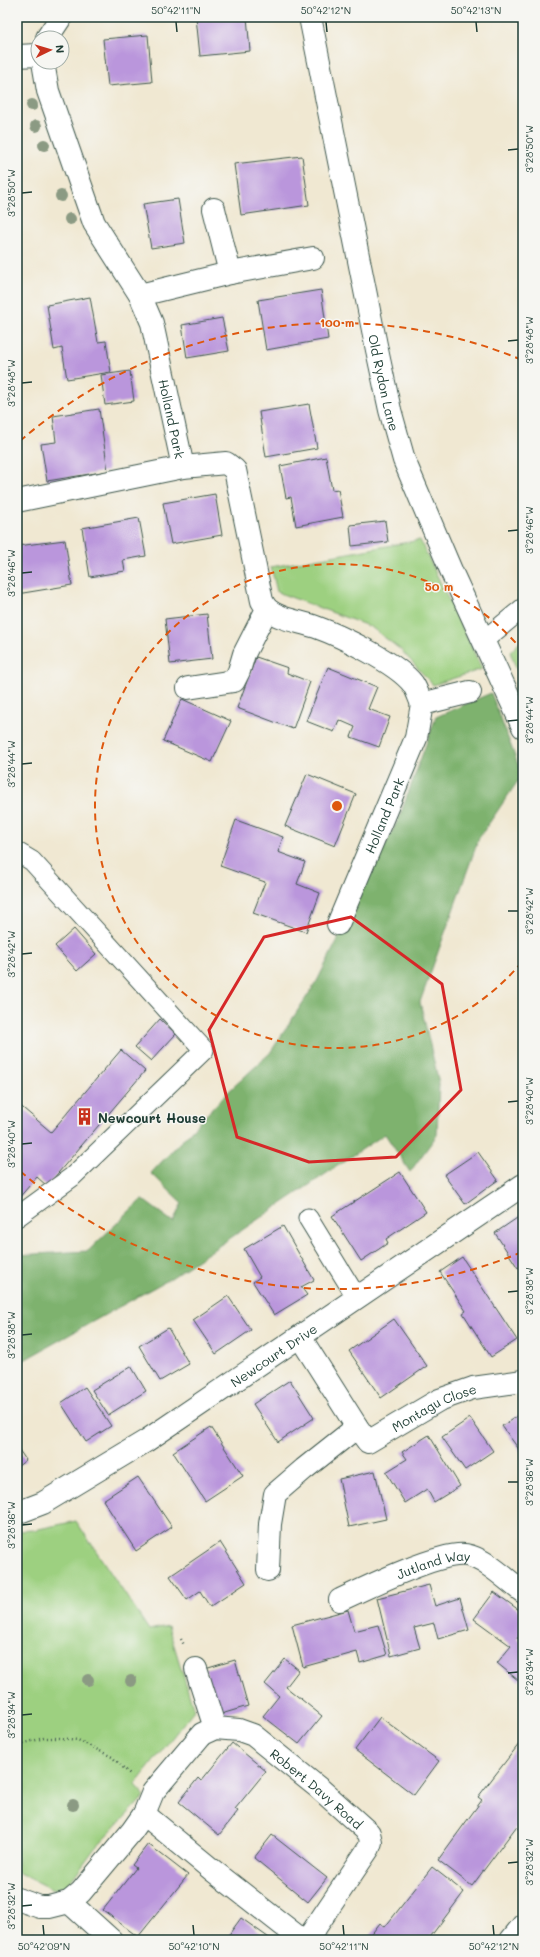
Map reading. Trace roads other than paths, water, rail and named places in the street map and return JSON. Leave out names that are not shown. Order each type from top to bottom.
[{"type":"street","points":[[52,30],[61,17]]},
{"type":"street","name":"Old Rydon Lane","points":[[310,17],[390,410],[411,480],[523,727]]},
{"type":"street","points":[[17,56],[30,56]]},
{"type":"street","name":"Holland Park","points":[[45,70],[51,98],[94,223],[140,295],[152,323],[183,467],[226,463],[235,470],[262,601],[267,609]]},
{"type":"street","points":[[214,209],[230,273]]},
{"type":"street","points":[[140,295],[230,273],[313,258]]},
{"type":"street","points":[[17,500],[183,467]]},
{"type":"street","points":[[188,688],[234,681],[239,671],[244,654],[267,609],[274,615],[315,627],[350,642],[381,660],[413,684],[422,704],[470,692]]},
{"type":"street","name":"Holland Park","points":[[338,924],[416,738],[422,704]]},
{"type":"street","name":"Newcourt Drive","points":[[17,1513],[44,1503],[146,1441],[523,1185]]},
{"type":"street","name":"Montagu Close","points":[[300,1337],[368,1442],[439,1400],[473,1388],[523,1380]]},
{"type":"street","points":[[268,1570],[270,1524],[275,1494],[357,1427]]},
{"type":"street","name":"Jutland Way","points":[[340,1600],[384,1579],[454,1554],[467,1555],[481,1560],[523,1592]]},
{"type":"street","points":[[17,1899],[40,1907],[69,1902],[81,1892],[132,1831],[144,1814],[153,1792],[202,1734],[215,1728],[196,1668]]},
{"type":"street","name":"Robert Davy Road","points":[[215,1728],[239,1730],[253,1734],[320,1789],[369,1833],[371,1842],[369,1848],[307,1940]]},
{"type":"street","points":[[144,1814],[211,1869],[302,1940]]},
{"type":"street","points":[[69,1902],[111,1940]]},
{"type":"street","points":[[511,1940],[523,1925]]},
{"type":"lane","points":[[483,641],[523,608]]},
{"type":"lane","points":[[17,852],[32,861],[204,1050],[72,1176],[17,1217]]},
{"type":"lane","points":[[308,1218],[357,1298]]},
{"type":"place","name":"Newcourt House","points":[[85,1117]]}]
